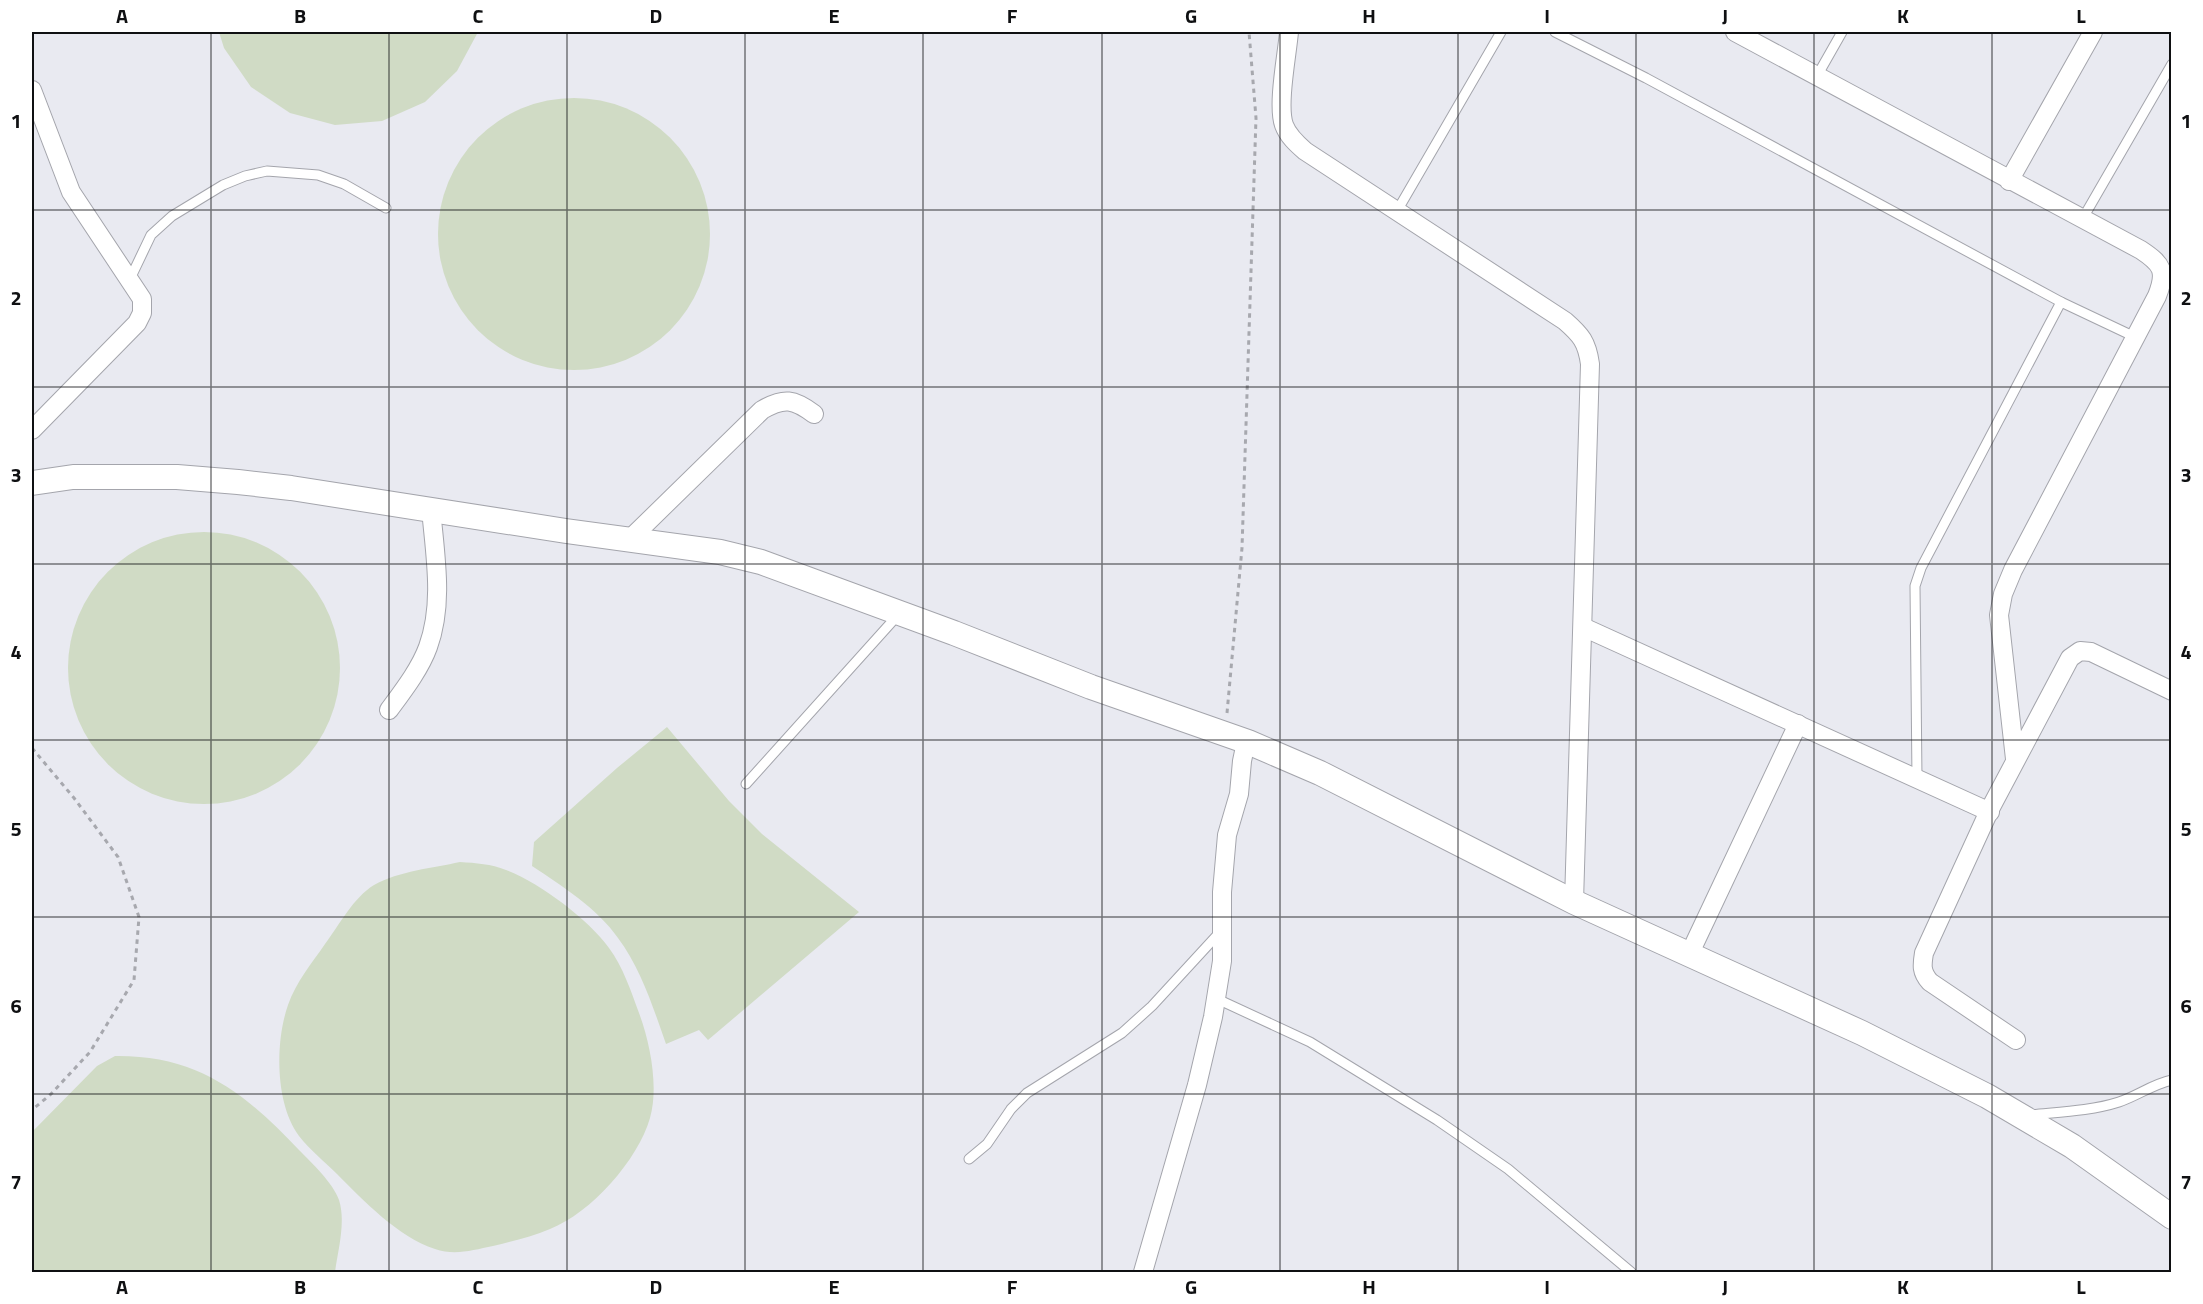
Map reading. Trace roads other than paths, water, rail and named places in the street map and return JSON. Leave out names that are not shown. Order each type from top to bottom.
[{"type":"street","points":[[1289,32],[1281,112],[1284,127],[1295,141],[1305,151],[1565,321],[1580,334],[1588,348],[1590,364],[1574,902]]},
{"type":"street","points":[[2009,180],[2093,32]]},
{"type":"street","points":[[1742,33],[2009,180],[2164,257],[2161,268],[2161,285],[2013,570],[2003,594],[1999,615],[2015,759]]},
{"type":"street","points":[[32,90],[71,192],[142,299],[142,313],[137,322],[32,430]]},
{"type":"street","points":[[630,539],[762,410],[777,401],[789,401],[802,405],[814,414]]},
{"type":"street","points":[[32,483],[73,477],[177,477],[291,488],[720,552],[761,562],[1091,687],[1235,737],[1320,773],[1574,902],[1862,1033],[2023,1116],[2072,1146],[2172,1217]]},
{"type":"street","points":[[389,710],[428,648],[437,614],[437,572],[431,509]]},
{"type":"street","points":[[1583,627],[1990,812]]},
{"type":"street","points":[[2016,1040],[1930,982],[1924,975],[1922,965],[1924,953],[2015,759],[2070,657],[2080,651],[2091,652],[2172,691]]},
{"type":"street","points":[[1689,955],[1798,724]]},
{"type":"street","points":[[1143,1272],[1197,1085],[1213,1017],[1221,961],[1227,835],[1239,794],[1242,761],[1235,737]]},
{"type":"lane","points":[[1397,211],[1501,32]]},
{"type":"lane","points":[[1555,32],[1646,78],[2061,302],[2135,337]]},
{"type":"lane","points":[[1817,76],[1842,32]]},
{"type":"lane","points":[[2083,218],[2172,64]]},
{"type":"lane","points":[[130,279],[151,235],[172,216],[223,185],[245,176],[267,171],[318,175],[344,184],[386,208]]},
{"type":"lane","points":[[1917,779],[1915,586],[1921,568],[2061,302]]},
{"type":"lane","points":[[746,783],[900,613]]},
{"type":"lane","points":[[969,1159],[987,1143],[1011,1109],[1027,1093],[1122,1033],[1152,1006],[1221,931]]},
{"type":"lane","points":[[1215,998],[1310,1042],[1437,1120],[1508,1169],[1631,1272]]},
{"type":"lane","points":[[2023,1116],[2103,1107],[2159,1083],[2172,1080]]}]
